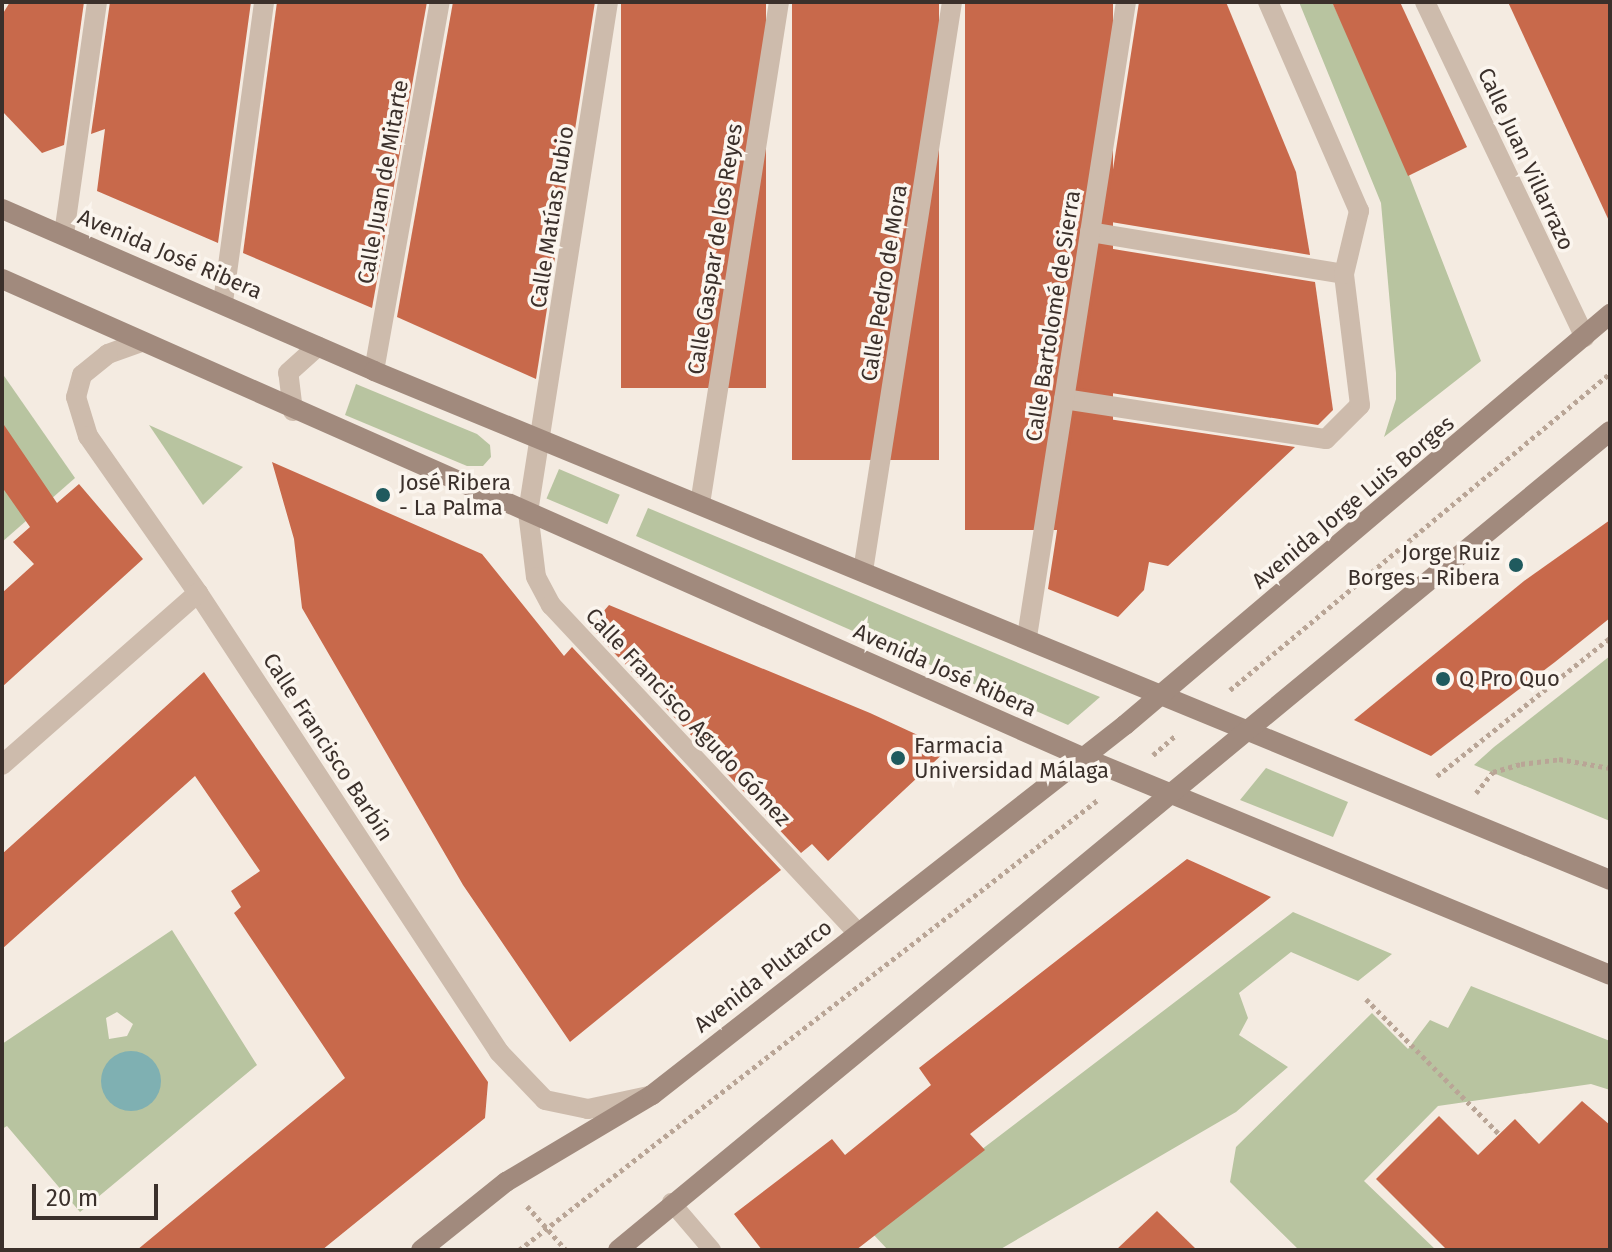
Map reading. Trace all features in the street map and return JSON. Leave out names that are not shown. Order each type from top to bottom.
[{"type":"street","points":[[64,234],[97,2]]},
{"type":"street","points":[[223,302],[264,2]]},
{"type":"street","name":"Calle Juan de Mitarte","points":[[374,371],[440,2]]},
{"type":"street","name":"Calle Matías Rubio","points":[[542,439],[608,2]]},
{"type":"street","name":"Calle Gaspar de los Reyes","points":[[700,504],[779,2]]},
{"type":"street","name":"Calle Pedro de Mora","points":[[863,571],[952,2]]},
{"type":"street","name":"Calle Bartolomé de Sierra","points":[[1027,637],[1126,2]]},
{"type":"street","points":[[1064,399],[1326,439],[1360,405],[1344,274],[1359,211],[1268,2]]},
{"type":"street","name":"Calle Juan Villarrazo","points":[[1425,2],[1585,337]]},
{"type":"street","name":"Avenida José Ribera","points":[[2,209],[223,302],[374,371],[1027,637],[1610,880]]},
{"type":"street","points":[[1090,232],[1344,274]]},
{"type":"street","name":"Avenida José Ribera","points":[[2,279],[293,411],[1128,777],[1610,975]]},
{"type":"street","name":"Avenida Jorge Luis Borges","points":[[1125,725],[1610,314]]},
{"type":"street","name":"Calle Francisco Barbín","points":[[141,342],[108,354],[82,375],[76,397],[88,436],[198,593],[519,1078],[545,1100],[588,1109],[652,1095]]},
{"type":"street","points":[[293,411],[288,373],[318,346]]},
{"type":"street","points":[[618,1250],[671,1202],[1252,732],[1610,431]]},
{"type":"street","points":[[528,512],[542,439]]},
{"type":"street","name":"Calle Francisco Agudo Gómez","points":[[528,512],[536,577],[551,605],[857,932]]},
{"type":"street","points":[[2,765],[198,593]]},
{"type":"street","name":"Avenida Plutarco","points":[[421,1250],[506,1182],[652,1095],[1125,725]]},
{"type":"lane","points":[[671,1202],[712,1250]]},
{"type":"path","points":[[519,1250],[1128,777],[1610,373]]},
{"type":"path","points":[[1411,796],[1610,638]]},
{"type":"path","points":[[1457,816],[1493,772],[1559,759],[1610,768]]},
{"type":"path","points":[[1366,999],[1499,1134]]},
{"type":"path","points":[[506,1182],[566,1250]]},
{"type":"green space","points":[[1299,2],[1332,2],[1390,126],[1481,361],[1384,437],[1396,399],[1396,373],[1381,203]]},
{"type":"green space","points":[[2,373],[75,478],[2,542]]},
{"type":"green space","points":[[356,384],[477,434],[490,445],[491,457],[483,466],[467,466],[345,415]]},
{"type":"green space","points":[[149,425],[243,467],[203,505]]},
{"type":"green space","points":[[559,469],[620,495],[607,524],[546,498]]},
{"type":"green space","points":[[648,508],[1100,697],[1068,725],[636,536]]},
{"type":"green space","points":[[1610,656],[1610,821],[1474,765],[1494,747]]},
{"type":"green space","points":[[1266,768],[1348,802],[1333,837],[1240,800]]},
{"type":"green space","points":[[1293,912],[1392,954],[1358,981],[1291,952],[1239,993],[1248,1018],[1239,1035],[1288,1067],[1236,1112],[999,1250],[888,1250],[872,1233]]},
{"type":"green space","points":[[172,930],[257,1065],[80,1212],[7,1126],[2,1129],[2,1044]],"holes":[[[117,1012],[133,1024],[127,1036],[109,1039],[106,1018]]]},
{"type":"green space","points":[[1471,986],[1610,1041],[1610,1090],[1591,1084],[1438,1106],[1364,1181],[1436,1250],[1299,1250],[1230,1182],[1236,1147],[1372,1013],[1408,1049],[1430,1020],[1448,1028]]},
{"type":"water","points":[[131,1051],[143,1053],[152,1060],[159,1069],[159,1093],[152,1102],[143,1109],[131,1111],[119,1109],[110,1102],[103,1093],[101,1081],[103,1069],[110,1060],[119,1053]]},
{"type":"building","points":[[10,2],[84,2],[64,145],[42,153],[2,111],[2,15]]},
{"type":"building","points":[[110,2],[251,2],[218,243],[97,191],[105,129],[91,134]]},
{"type":"building","points":[[277,2],[427,2],[372,308],[243,253]]},
{"type":"building","points":[[453,2],[595,2],[536,379],[397,317]]},
{"type":"building","points":[[621,2],[766,2],[766,388],[621,388]]},
{"type":"building","points":[[792,2],[939,2],[939,460],[792,460]]},
{"type":"building","points":[[965,2],[1113,2],[1113,530],[965,530]]},
{"type":"building","points":[[1139,2],[1226,2],[1296,172],[1310,255],[1105,221]]},
{"type":"building","points":[[1332,2],[1400,2],[1467,147],[1408,176]]},
{"type":"building","points":[[1508,2],[1610,2],[1610,223]]},
{"type":"building","points":[[1101,247],[1315,282],[1333,410],[1318,425],[1079,388]]},
{"type":"building","points":[[1075,414],[1295,447],[1168,566],[1149,562],[1144,590],[1118,617],[1048,589]]},
{"type":"building","points":[[2,422],[57,503],[79,484],[143,559],[2,687],[2,593],[34,564],[13,542],[30,527],[2,487]]},
{"type":"building","points":[[272,462],[482,554],[564,656],[572,647],[781,870],[570,1042],[463,885],[302,608],[294,539]]},
{"type":"building","points":[[1610,520],[1610,618],[1555,662],[1431,756],[1354,720],[1524,581]]},
{"type":"building","points":[[609,605],[870,713],[948,749],[828,861],[812,844],[801,853],[590,627]]},
{"type":"building","points":[[204,672],[488,1082],[485,1118],[322,1250],[137,1250],[345,1078],[234,913],[241,907],[231,891],[260,871],[195,776],[2,949],[2,854]]},
{"type":"building","points":[[1187,859],[1271,897],[970,1134],[985,1150],[856,1250],[762,1250],[734,1214],[832,1139],[845,1155],[931,1085],[919,1068]]},
{"type":"building","points":[[1582,1101],[1610,1125],[1610,1250],[1447,1250],[1376,1179],[1439,1116],[1478,1155],[1515,1119],[1539,1144]]},
{"type":"building","points":[[1157,1211],[1197,1250],[1116,1250]]},
{"type":"place","name":"José Ribera - La Palma","points":[[383,495]]},
{"type":"place","name":"Jorge Ruiz Borges - Ribera","points":[[1516,565]]},
{"type":"place","name":"Q Pro Quo","points":[[1443,679]]},
{"type":"place","name":"Farmacia Universidad Málaga","points":[[898,758]]}]
